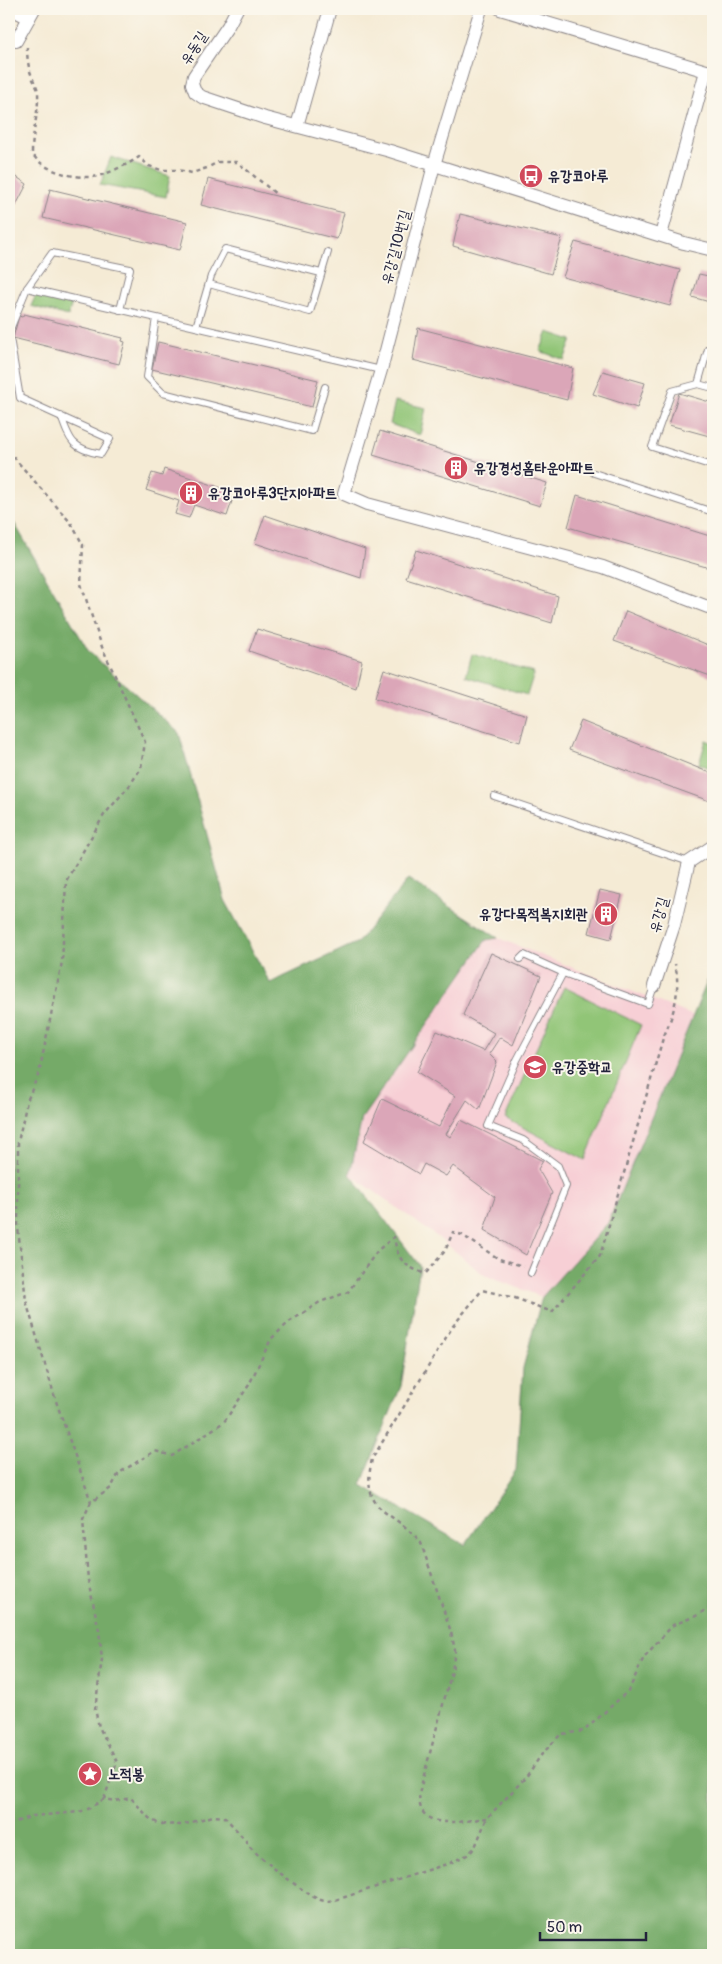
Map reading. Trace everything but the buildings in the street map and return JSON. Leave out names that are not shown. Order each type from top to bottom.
[{"type":"street","points":[[11,9],[29,18],[16,41]]},
{"type":"street","name":"유동길","points":[[237,9],[228,26],[194,76],[192,84],[195,92],[209,99],[265,118],[297,126]]},
{"type":"street","points":[[330,9],[297,126],[434,165],[713,250]]},
{"type":"street","name":"유강길10번길","points":[[481,9],[434,165],[381,370],[344,494],[367,504],[603,567],[713,609]]},
{"type":"street","points":[[500,9],[710,72],[661,235]]},
{"type":"street","points":[[689,862],[713,846]]},
{"type":"street","name":"유강길","points":[[654,986],[674,925],[689,862]]},
{"type":"lane","points":[[196,327],[209,284],[225,249],[321,273]]},
{"type":"lane","points":[[209,284],[310,312],[328,252]]},
{"type":"lane","points":[[60,416],[68,437],[83,451],[101,454],[110,439],[60,416],[20,398],[10,332],[27,288],[52,253],[130,269],[120,310]]},
{"type":"lane","points":[[27,288],[381,370]]},
{"type":"lane","points":[[156,318],[147,377],[163,393],[312,431],[325,387]]},
{"type":"lane","points":[[698,384],[708,349],[713,350]]},
{"type":"lane","points":[[713,388],[698,384],[672,391],[652,447],[713,466]]},
{"type":"lane","points":[[594,474],[713,512]]},
{"type":"lane","points":[[494,796],[689,862]]},
{"type":"lane","points":[[520,959],[524,955],[563,973],[517,1060],[488,1126],[523,1140],[558,1166],[566,1186],[532,1271]]},
{"type":"lane","name":"유강길","points":[[563,973],[648,1004],[654,986]]},
{"type":"path","points":[[29,18],[30,72],[38,90],[32,153],[44,166],[60,172],[91,177],[105,174],[139,157],[149,166],[161,170],[178,170],[192,173],[208,168],[218,162],[237,162],[276,194]]},
{"type":"path","points":[[9,450],[71,523],[83,545],[81,584],[102,647],[145,742],[141,768],[104,815],[66,880],[62,962],[39,1073],[27,1101],[18,1142],[18,1228],[26,1300],[56,1401],[90,1502]]},
{"type":"path","points":[[487,1818],[449,1822],[436,1821],[426,1817],[420,1808],[420,1790],[452,1671],[455,1650],[451,1632],[421,1543],[411,1532],[382,1510],[375,1502],[370,1476],[372,1458],[453,1326],[482,1290],[515,1298],[552,1312],[600,1256],[663,1038],[672,1017],[678,978],[675,962]]},
{"type":"path","points":[[9,1824],[33,1816],[79,1812],[88,1809],[104,1799],[116,1762],[99,1727],[95,1709],[102,1659],[99,1630],[88,1580],[83,1519],[90,1502],[110,1488],[119,1473],[144,1457],[155,1451],[172,1456],[224,1422],[249,1385],[271,1339],[289,1322],[320,1302],[348,1292],[378,1250],[394,1237],[397,1252],[407,1266],[425,1274],[445,1251],[453,1232],[462,1235],[499,1259],[532,1271]]},
{"type":"path","points":[[104,1799],[115,1801],[131,1798],[154,1821],[170,1826],[182,1825],[213,1816],[225,1818],[246,1841],[247,1845],[262,1859],[311,1895],[327,1901],[353,1894],[464,1857],[475,1847],[487,1818],[526,1777],[542,1754],[561,1734],[584,1731],[629,1690],[644,1657],[673,1625],[696,1616],[713,1605]]},
{"type":"shaded area","name":"유강중학교","points":[[498,938],[694,1016],[608,1223],[542,1297],[484,1275],[439,1238],[350,1174],[362,1118],[486,940]]},
{"type":"green space","points":[[111,157],[170,176],[166,197],[100,185]]},
{"type":"green space","points":[[36,295],[72,303],[68,316],[31,306]]},
{"type":"green space","points":[[548,332],[572,340],[564,360],[540,351]]},
{"type":"green space","points":[[395,401],[426,408],[420,435],[390,424]]},
{"type":"green space","points":[[9,514],[89,652],[179,733],[225,900],[270,983],[358,942],[408,879],[498,938],[486,940],[362,1118],[350,1174],[420,1266],[401,1386],[361,1485],[465,1545],[516,1470],[523,1368],[542,1297],[608,1223],[713,967],[713,1955],[9,1955]]},
{"type":"green space","points":[[472,654],[534,673],[527,695],[466,676]]},
{"type":"green space","points":[[706,740],[713,743],[713,769],[699,764]]},
{"type":"green space","points":[[564,987],[641,1025],[585,1160],[505,1118]]},
{"type":"place","name":"유강코아루","points":[[531,176]]},
{"type":"place","name":"유강경성홈타운아파트","points":[[456,468]]},
{"type":"place","name":"유강코아루3단지아파트","points":[[191,493]]},
{"type":"place","name":"유강다목적복지회관","points":[[606,914]]},
{"type":"place","name":"유강중학교","points":[[535,1067]]},
{"type":"place","name":"노적봉","points":[[90,1774]]}]
